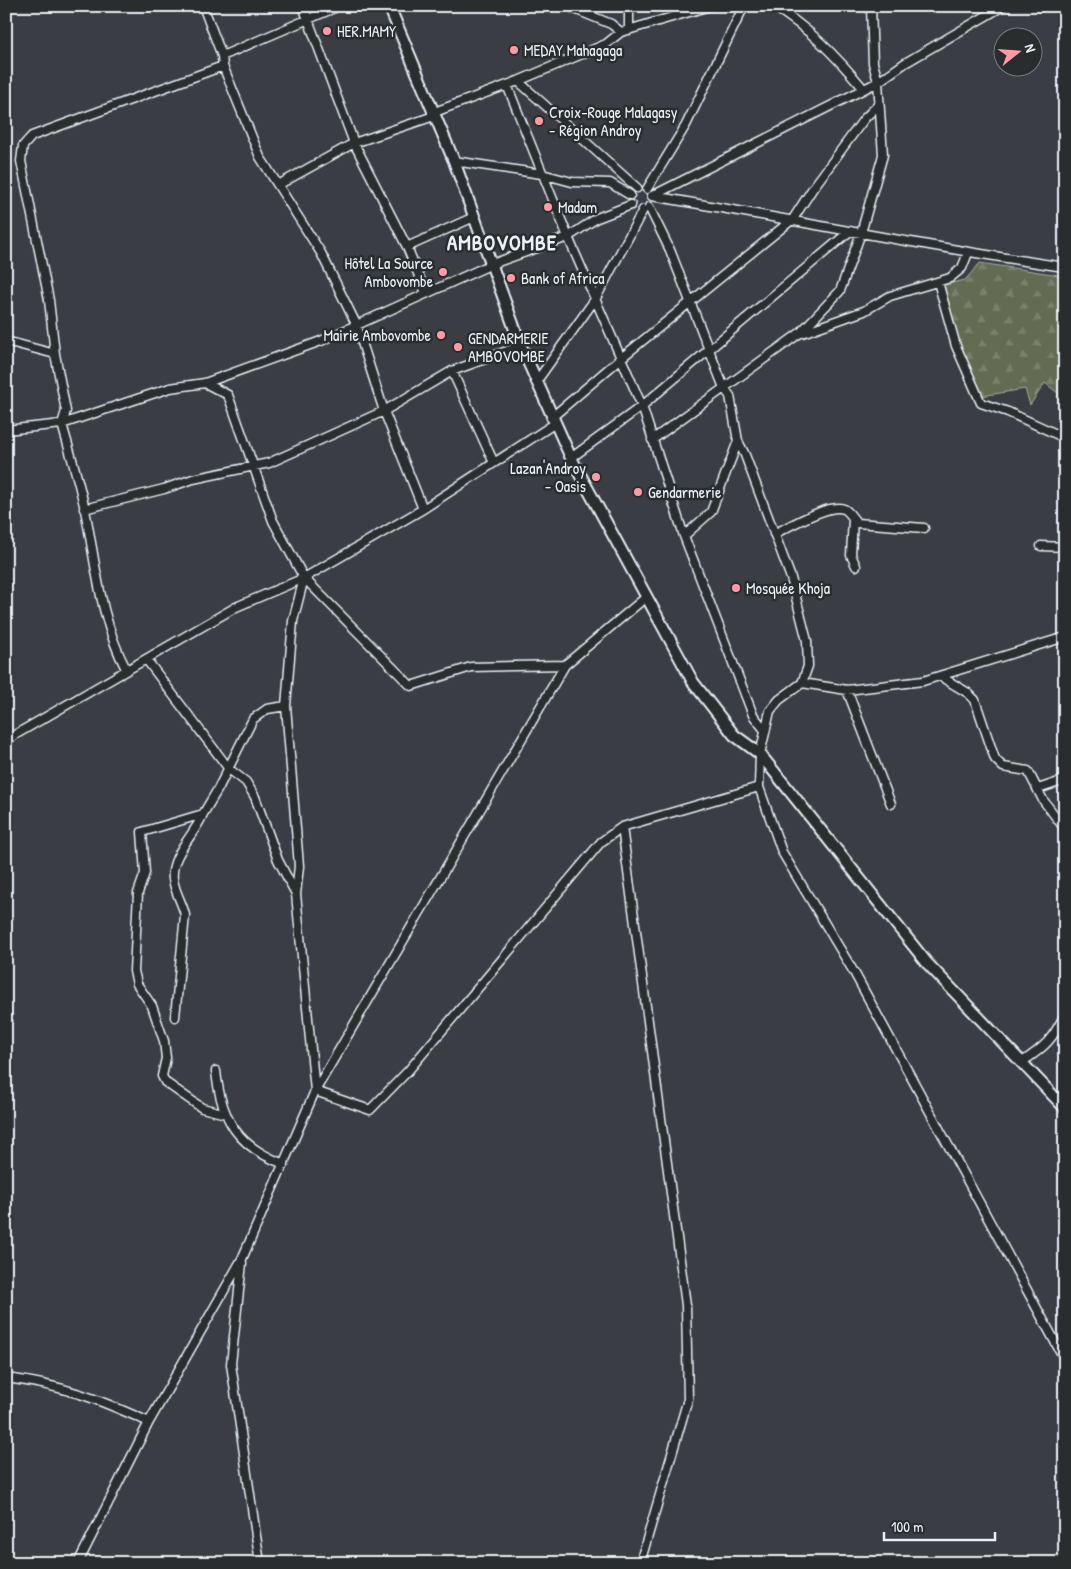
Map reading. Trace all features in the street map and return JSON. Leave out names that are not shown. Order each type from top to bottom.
[{"type":"main road","points":[[389,6],[433,115],[454,161],[521,346],[553,421],[645,598],[693,682],[734,735],[760,754],[927,963],[1022,1062],[1061,1097],[1065,1108]]},
{"type":"street","points":[[203,6],[222,56],[223,66],[250,135],[268,172],[321,253],[356,324],[384,411],[423,509]]},
{"type":"street","points":[[303,6],[354,143],[407,247],[426,292]]},
{"type":"street","points":[[222,56],[339,6]]},
{"type":"street","points":[[567,6],[625,31]]},
{"type":"street","points":[[625,31],[629,6]]},
{"type":"street","points":[[278,185],[354,143],[433,115],[518,81],[612,41],[625,31],[710,6]]},
{"type":"street","points":[[536,382],[596,298],[646,208],[649,193],[686,125],[744,6]]},
{"type":"street","points":[[773,6],[800,23],[826,46],[864,88]]},
{"type":"street","points":[[652,440],[800,333],[840,291],[861,233],[884,155],[878,106],[878,82],[873,63],[871,6]]},
{"type":"street","points":[[649,193],[878,82],[904,63],[1002,6]]},
{"type":"street","points":[[126,669],[113,644],[105,616],[84,509],[62,424],[66,411],[55,354],[49,300],[21,161],[23,146],[32,136],[223,66]]},
{"type":"street","points":[[518,81],[637,188],[649,193],[968,253],[1065,268]]},
{"type":"street","points":[[507,85],[568,237],[642,406],[684,536],[754,715],[764,729]]},
{"type":"street","points":[[6,740],[236,607],[304,578],[423,509],[494,463],[553,421],[620,359],[691,304],[793,219],[864,119],[878,106]]},
{"type":"street","points":[[454,161],[542,174],[572,182],[610,183],[630,195]]},
{"type":"street","points":[[630,195],[637,188]]},
{"type":"street","points":[[630,195],[631,205]]},
{"type":"street","points":[[6,430],[62,424],[170,388],[205,384],[321,341],[426,292],[492,264],[568,237],[597,218],[631,205],[646,208],[670,250],[724,388],[732,402],[738,441],[791,578],[807,641],[808,666],[802,683],[779,700],[770,711],[764,729],[760,754],[759,787],[782,852],[860,982],[1065,1360]]},
{"type":"street","points":[[407,247],[474,217]]},
{"type":"street","points":[[571,458],[642,406],[850,231]]},
{"type":"street","points":[[800,333],[864,311],[890,296],[950,278],[962,268],[968,253]]},
{"type":"street","points":[[938,282],[956,346],[981,403],[1008,412],[1065,438]]},
{"type":"street","points":[[6,341],[55,354]]},
{"type":"street","points":[[84,509],[193,479],[269,463],[384,411],[452,371],[521,346]]},
{"type":"street","points":[[452,371],[494,463]]},
{"type":"street","points":[[205,384],[228,395],[273,521],[304,578],[411,686],[471,667],[565,665]]},
{"type":"street","points":[[684,536],[711,512],[738,441]]},
{"type":"street","points":[[774,534],[829,509],[845,509],[852,519],[857,522],[924,528]]},
{"type":"street","points":[[852,519],[851,554],[856,566]]},
{"type":"street","points":[[1041,546],[1065,547]]},
{"type":"street","points":[[296,894],[299,866],[286,706],[293,621],[304,578]]},
{"type":"street","points":[[78,1563],[149,1422],[242,1258],[315,1091],[565,665],[645,598]]},
{"type":"street","points":[[802,683],[847,690],[923,681],[1065,637]]},
{"type":"street","points":[[146,660],[229,769],[246,782],[255,797],[278,860],[296,894],[315,1091]]},
{"type":"street","points":[[940,676],[968,693],[975,700],[995,759],[1002,767],[1028,771],[1043,800],[1065,829]]},
{"type":"street","points":[[847,690],[890,804]]},
{"type":"street","points":[[175,1017],[185,915],[182,904],[177,898],[172,878],[173,864],[198,825],[229,769],[253,719],[266,709],[286,706]]},
{"type":"street","points":[[1038,789],[1065,780]]},
{"type":"street","points":[[315,1091],[370,1110],[414,1064],[583,860],[601,842],[622,827],[759,787]]},
{"type":"street","points":[[203,814],[142,832],[145,872],[138,893],[134,970],[137,984],[152,1006],[164,1041],[166,1058],[162,1076],[165,1082],[202,1108],[226,1114]]},
{"type":"street","points":[[622,827],[686,1305],[688,1399],[640,1563]]},
{"type":"street","points":[[1022,1062],[1044,1047],[1055,1034],[1065,1014]]},
{"type":"street","points":[[216,1071],[218,1095],[234,1132],[250,1147],[284,1164]]},
{"type":"street","points":[[242,1258],[231,1364],[260,1563]]},
{"type":"street","points":[[6,1378],[42,1382],[88,1395],[149,1422]]},
{"type":"green space","points":[[980,263],[1065,276],[1065,405],[1058,403],[1058,393],[1045,383],[1030,405],[1025,389],[981,396],[959,346],[944,285],[965,280]]},
{"type":"place","name":"HER.MAMY","points":[[327,31]]},
{"type":"place","name":"MEDAY Mahagaga","points":[[514,50]]},
{"type":"place","name":"Croix-Rouge Malagasy - Région Androy","points":[[539,121]]},
{"type":"place","name":"Madam","points":[[548,207]]},
{"type":"place","name":"Hôtel La Source Ambovombe","points":[[443,272]]},
{"type":"place","name":"Bank of Africa","points":[[511,278]]},
{"type":"place","name":"Mairie Ambovombe","points":[[441,335]]},
{"type":"place","name":"GENDARMERIE AMBOVOMBE","points":[[458,347]]},
{"type":"place","name":"Lazan'Androy - Oasis","points":[[596,477]]},
{"type":"place","name":"Gendarmerie","points":[[638,492]]},
{"type":"place","name":"Mosquée Khoja","points":[[736,588]]},
{"type":"district","name":"AMBOVOMBE","points":[[502,242]]}]
